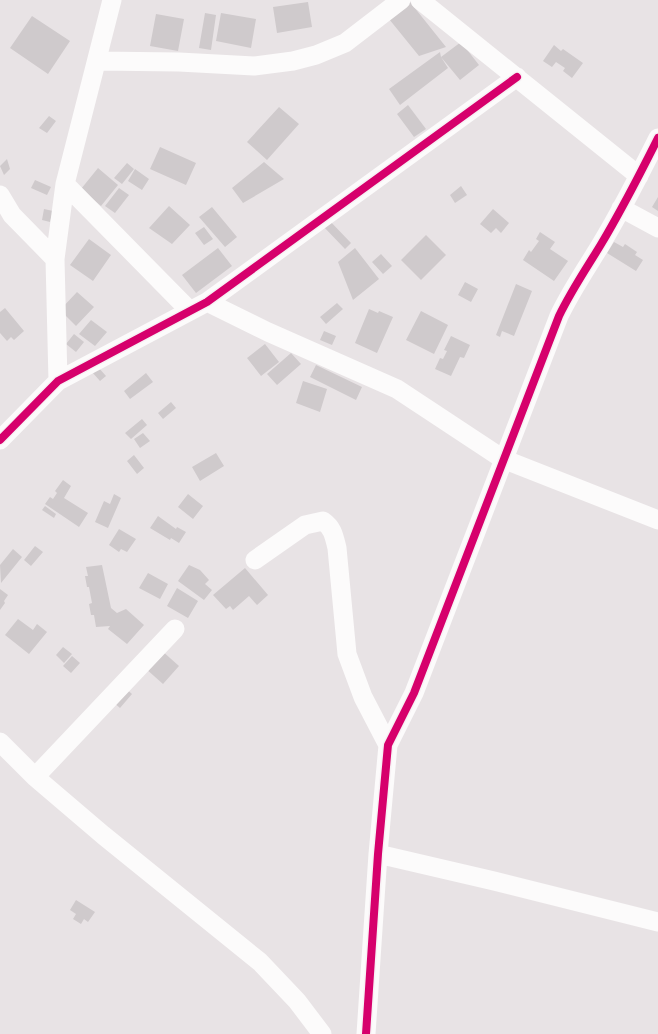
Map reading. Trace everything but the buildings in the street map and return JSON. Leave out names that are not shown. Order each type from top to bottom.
[{"type":"street","points":[[58,381],[55,259],[65,184],[112,0]]},
{"type":"street","points":[[97,61],[179,62],[254,66],[293,61],[316,55],[345,42],[401,0]]},
{"type":"street","points":[[420,0],[639,176]]},
{"type":"street","points":[[0,440],[58,381],[207,302],[517,77]]},
{"type":"street","points":[[366,1034],[378,854],[388,745],[414,693],[559,316],[572,290],[600,246],[639,176],[658,138]]},
{"type":"street","points":[[65,184],[190,311]]},
{"type":"street","points":[[0,196],[12,215],[55,259]]},
{"type":"street","points":[[621,208],[658,228]]},
{"type":"street","points":[[207,302],[268,332],[397,390],[503,459],[658,520]]},
{"type":"street","points":[[255,560],[305,525],[323,522],[329,525],[333,531],[337,548],[347,654],[363,697],[388,745]]},
{"type":"street","points":[[35,777],[175,629]]},
{"type":"street","points":[[0,742],[35,777],[187,904],[260,962],[297,1001],[322,1034]]},
{"type":"street","points":[[378,854],[494,880],[658,922]]},
{"type":"cycle path","points":[[0,440],[58,381],[207,302],[517,77]]},
{"type":"cycle path","points":[[366,1034],[378,854],[388,745],[414,693],[559,316],[600,246],[658,138]]}]
